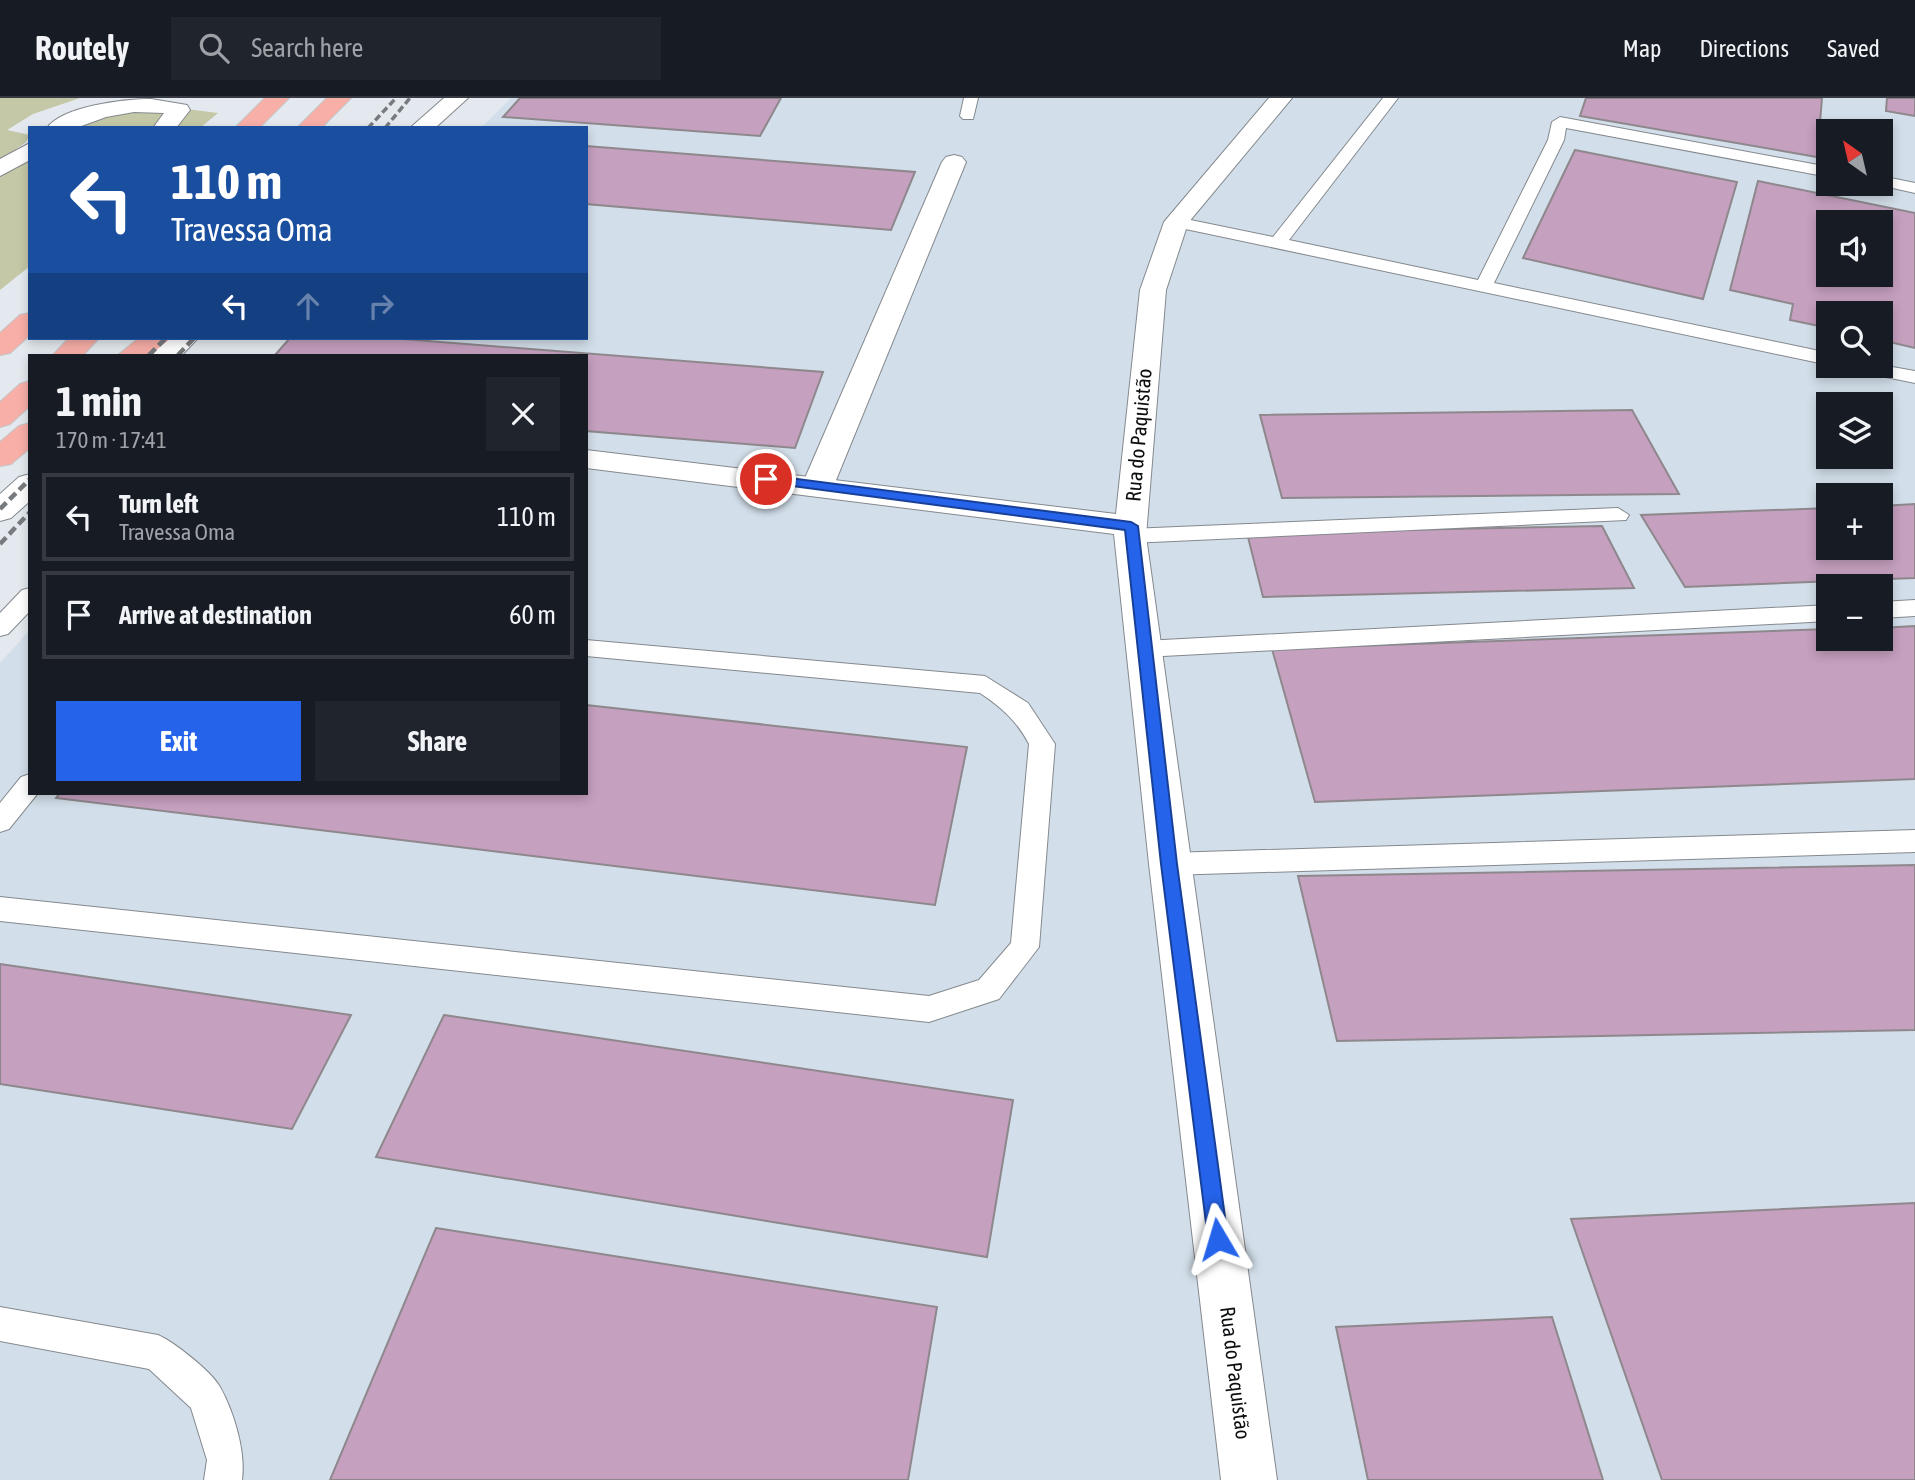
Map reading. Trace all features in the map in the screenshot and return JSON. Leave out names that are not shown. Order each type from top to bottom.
[{"type":"highway","points":[[248,126],[278,98]]},
{"type":"highway","points":[[310,126],[340,98]]},
{"type":"highway","points":[[0,347],[28,323]]},
{"type":"highway","points":[[68,354],[83,340]]},
{"type":"highway","points":[[133,354],[154,340]]},
{"type":"highway","points":[[0,418],[28,392]]},
{"type":"highway","points":[[0,457],[28,434]]},
{"type":"main road","points":[[423,126],[457,98]]},
{"type":"main road","name":"Rua do Paquistão","points":[[1249,1480],[1169,864],[1131,531],[1153,290],[1176,222],[1281,98]]},
{"type":"main road","points":[[62,126],[100,109],[142,101],[159,101],[179,110],[166,126]]},
{"type":"main road","points":[[0,169],[28,151]]},
{"type":"main road","points":[[818,485],[954,162]]},
{"type":"main road","points":[[167,354],[182,340]]},
{"type":"main road","points":[[588,459],[818,485],[1131,531]]},
{"type":"main road","points":[[0,511],[28,486]]},
{"type":"lane","points":[[968,116],[971,98]]},
{"type":"lane","points":[[1278,243],[1391,98]]},
{"type":"lane","points":[[1483,287],[1556,140],[1560,116],[1816,169]]},
{"type":"lane","points":[[1894,184],[1915,188]]},
{"type":"lane","points":[[1176,222],[1816,356]]},
{"type":"lane","points":[[1893,373],[1915,377]]},
{"type":"lane","points":[[1131,531],[1618,515]]},
{"type":"lane","points":[[0,628],[28,598]]},
{"type":"lane","points":[[1893,609],[1915,608]]},
{"type":"lane","points":[[1143,649],[1816,614]]},
{"type":"lane","points":[[0,909],[929,1009],[989,990],[1025,947],[1042,744],[1029,717],[1009,700],[985,685],[588,648]]},
{"type":"lane","points":[[0,822],[28,787]]},
{"type":"lane","points":[[1169,864],[1915,841]]},
{"type":"lane","points":[[0,1325],[158,1353],[206,1396],[226,1460],[223,1480]]},
{"type":"shaded area","points":[[511,98],[1915,98],[1915,1480],[0,1480],[0,663],[28,632],[28,795],[588,795],[588,354],[277,354],[290,340],[588,340],[588,126],[483,126]]},
{"type":"green space","points":[[0,98],[80,98],[33,114],[7,130],[28,135],[28,138],[0,161]]},
{"type":"green space","points":[[139,103],[218,113],[202,126],[75,126]]},
{"type":"green space","points":[[28,158],[28,268],[0,290],[0,177]]},
{"type":"building","points":[[520,98],[781,98],[760,136],[503,117]]},
{"type":"building","points":[[1586,98],[1822,98],[1820,119],[1816,119],[1816,157],[1580,116]]},
{"type":"building","points":[[1887,98],[1915,98],[1915,116],[1886,111]]},
{"type":"building","points":[[588,146],[915,172],[891,230],[588,204]]},
{"type":"building","points":[[1575,150],[1737,182],[1703,299],[1523,258]]},
{"type":"building","points":[[1758,181],[1816,193],[1816,196],[1832,196],[1915,213],[1915,348],[1893,343],[1893,301],[1816,301],[1816,325],[1790,320],[1793,304],[1730,290]]},
{"type":"building","points":[[288,340],[415,340],[823,372],[795,448],[588,431],[588,354],[276,354]]},
{"type":"building","points":[[1632,410],[1679,494],[1282,498],[1260,415]]},
{"type":"building","points":[[1915,504],[1915,578],[1893,579],[1893,574],[1816,574],[1816,582],[1685,587],[1641,515],[1816,508],[1816,560],[1893,560],[1893,505]]},
{"type":"building","points":[[1602,526],[1634,588],[1263,597],[1247,533]]},
{"type":"building","points":[[1915,626],[1915,779],[1315,802],[1272,649],[1816,629],[1816,651],[1893,651],[1893,627]]},
{"type":"building","points":[[588,705],[967,747],[935,905],[56,798],[58,795],[588,795]]},
{"type":"building","points":[[1915,865],[1915,1030],[1337,1041],[1298,876]]},
{"type":"building","points":[[0,964],[351,1015],[292,1129],[0,1084]]},
{"type":"building","points":[[444,1015],[1013,1100],[987,1257],[376,1157]]},
{"type":"building","points":[[1915,1203],[1915,1480],[1662,1480],[1571,1219]]},
{"type":"building","points":[[436,1228],[937,1307],[908,1480],[330,1480]]},
{"type":"building","points":[[1552,1317],[1603,1480],[1368,1480],[1336,1327]]},
{"type":"railway","points":[[370,126],[396,98]]},
{"type":"railway","points":[[387,126],[410,98]]},
{"type":"railway","points":[[150,354],[164,340]]},
{"type":"railway","points":[[179,354],[192,340]]},
{"type":"railway","points":[[0,509],[28,481]]},
{"type":"railway","points":[[0,544],[28,514]]},
{"type":"route","points":[[766,479],[1131,526],[1130,536],[1169,864],[1218,1239]]}]
